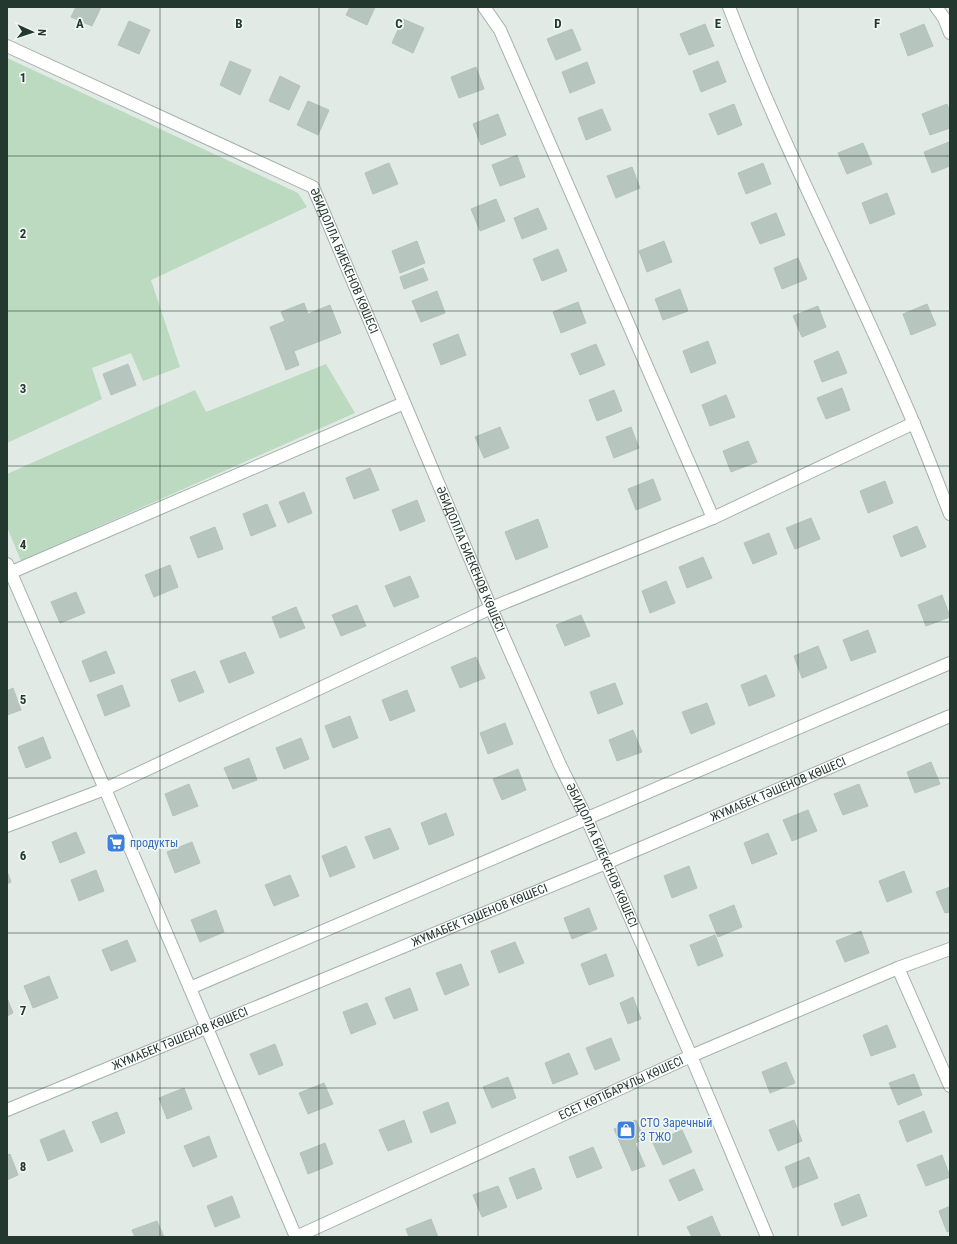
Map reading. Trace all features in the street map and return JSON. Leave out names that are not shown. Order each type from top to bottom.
[{"type":"street","points":[[484,7],[500,30],[713,518]]},
{"type":"street","points":[[729,7],[750,63],[781,133],[914,423],[950,514]]},
{"type":"street","points":[[936,7],[944,18],[950,33]]},
{"type":"street","name":"ӘБИДОЛЛА БИЕКЕНОВ КӨШЕСІ","points":[[7,46],[313,188],[491,608],[560,765],[587,819],[691,1056],[767,1237]]},
{"type":"street","points":[[296,1237],[105,789],[8,570],[404,403]]},
{"type":"street","points":[[7,826],[105,789],[491,608],[713,518],[914,423]]},
{"type":"street","points":[[190,988],[950,663]]},
{"type":"street","name":"ЖҰМАБЕК ТӘШЕНОВ КӨШЕСІ","points":[[7,1110],[206,1026],[606,863],[950,716]]},
{"type":"street","name":"ЕСЕТ КӨТІБАРҰЛЫ КӨШЕСІ","points":[[296,1237],[691,1056],[898,968],[950,949]]},
{"type":"street","points":[[898,968],[950,1086]]},
{"type":"green space","points":[[7,58],[298,193],[307,207],[151,280],[180,367],[143,381],[131,353],[92,368],[102,399],[7,443]]},
{"type":"green space","points":[[326,364],[355,413],[21,561],[7,527],[7,474],[195,390],[206,412]]},
{"type":"building","points":[[76,7],[101,7],[92,26],[71,17]]},
{"type":"building","points":[[350,7],[375,7],[367,25],[346,15]]},
{"type":"building","points":[[403,19],[424,28],[413,53],[392,43]]},
{"type":"building","points":[[129,21],[150,30],[139,54],[118,45]]},
{"type":"building","points":[[705,24],[714,46],[689,55],[680,34]]},
{"type":"building","points":[[924,24],[933,46],[908,56],[900,34]]},
{"type":"building","points":[[572,29],[581,50],[556,60],[547,39]]},
{"type":"building","points":[[230,61],[251,70],[240,95],[220,85]]},
{"type":"building","points":[[718,61],[726,82],[701,92],[693,71]]},
{"type":"building","points":[[587,62],[595,83],[570,93],[562,72]]},
{"type":"building","points":[[476,67],[484,89],[459,98],[451,77]]},
{"type":"building","points":[[280,76],[300,86],[289,110],[269,101]]},
{"type":"building","points":[[308,101],[329,110],[318,135],[297,125]]},
{"type":"building","points":[[734,104],[742,125],[718,135],[709,114]]},
{"type":"building","points":[[947,104],[950,112],[950,128],[930,135],[922,114]]},
{"type":"building","points":[[602,109],[611,130],[586,140],[578,118]]},
{"type":"building","points":[[498,114],[506,135],[481,145],[473,124]]},
{"type":"building","points":[[949,142],[950,166],[932,173],[924,152]]},
{"type":"building","points":[[863,143],[872,164],[847,174],[838,153]]},
{"type":"building","points":[[517,155],[525,177],[500,186],[492,165]]},
{"type":"building","points":[[389,163],[398,184],[373,194],[365,173]]},
{"type":"building","points":[[763,163],[771,184],[746,194],[738,173]]},
{"type":"building","points":[[632,167],[640,188],[616,198],[607,176]]},
{"type":"building","points":[[887,193],[895,214],[870,224],[862,203]]},
{"type":"building","points":[[496,199],[505,221],[480,231],[471,209]]},
{"type":"building","points":[[538,208],[547,229],[522,239],[514,218]]},
{"type":"building","points":[[776,213],[785,235],[760,244],[751,223]]},
{"type":"building","points":[[417,241],[425,263],[400,273],[392,251]]},
{"type":"building","points":[[664,241],[672,262],[647,272],[639,251]]},
{"type":"building","points":[[558,249],[567,271],[542,281],[533,259]]},
{"type":"building","points":[[798,258],[807,279],[782,289],[774,268]]},
{"type":"building","points":[[423,268],[428,280],[404,289],[400,277]]},
{"type":"building","points":[[680,289],[688,311],[663,320],[655,299]]},
{"type":"building","points":[[437,291],[445,313],[421,322],[412,301]]},
{"type":"building","points":[[578,302],[586,323],[561,333],[553,312]]},
{"type":"building","points":[[304,303],[308,314],[330,305],[341,333],[294,351],[299,365],[286,370],[270,327],[285,321],[281,312]]},
{"type":"building","points":[[927,304],[936,325],[911,335],[903,314]]},
{"type":"building","points":[[818,306],[826,327],[802,337],[793,316]]},
{"type":"building","points":[[458,334],[466,355],[441,365],[433,344]]},
{"type":"building","points":[[708,341],[716,363],[691,373],[683,351]]},
{"type":"building","points":[[596,344],[605,365],[580,375],[571,354]]},
{"type":"building","points":[[838,351],[847,373],[822,382],[814,361]]},
{"type":"building","points":[[128,364],[136,385],[111,395],[103,374]]},
{"type":"building","points":[[842,388],[850,410],[826,419],[817,398]]},
{"type":"building","points":[[614,390],[622,411],[597,421],[589,400]]},
{"type":"building","points":[[726,395],[735,417],[710,426],[702,405]]},
{"type":"building","points":[[500,427],[509,448],[484,458],[475,437]]},
{"type":"building","points":[[631,427],[639,448],[614,458],[606,437]]},
{"type":"building","points":[[748,441],[757,462],[731,472],[723,451]]},
{"type":"building","points":[[370,468],[379,490],[354,499],[346,478]]},
{"type":"building","points":[[653,479],[661,500],[636,510],[628,489]]},
{"type":"building","points":[[885,481],[893,503],[868,513],[860,491]]},
{"type":"building","points":[[304,492],[312,513],[288,523],[279,502]]},
{"type":"building","points":[[417,500],[425,521],[400,531],[392,510]]},
{"type":"building","points":[[267,504],[276,526],[251,536],[243,514]]},
{"type":"building","points":[[811,518],[820,539],[795,549],[786,528]]},
{"type":"building","points":[[538,519],[548,547],[516,560],[505,532]]},
{"type":"building","points":[[917,526],[926,547],[901,557],[893,536]]},
{"type":"building","points":[[215,527],[223,549],[198,558],[190,537]]},
{"type":"building","points":[[769,533],[777,554],[753,564],[744,543]]},
{"type":"building","points":[[703,557],[712,578],[687,588],[679,567]]},
{"type":"building","points":[[170,565],[178,587],[154,597],[145,575]]},
{"type":"building","points":[[410,576],[419,597],[394,607],[385,586]]},
{"type":"building","points":[[666,581],[675,603],[650,613],[642,591]]},
{"type":"building","points":[[76,592],[85,613],[60,623],[51,602]]},
{"type":"building","points":[[942,595],[950,617],[926,626],[918,605]]},
{"type":"building","points":[[357,605],[366,626],[341,636],[332,615]]},
{"type":"building","points":[[296,607],[305,628],[280,638],[272,617]]},
{"type":"building","points":[[581,615],[590,636],[565,646],[556,625]]},
{"type":"building","points":[[868,630],[876,652],[851,661],[843,640]]},
{"type":"building","points":[[818,646],[827,668],[802,678],[794,656]]},
{"type":"building","points":[[106,651],[115,673],[90,682],[82,661]]},
{"type":"building","points":[[245,652],[254,673],[229,683],[220,661]]},
{"type":"building","points":[[476,657],[485,678],[460,688],[451,667]]},
{"type":"building","points":[[195,671],[204,692],[179,702],[171,680]]},
{"type":"building","points":[[766,675],[775,696],[749,706],[741,685]]},
{"type":"building","points":[[615,683],[623,704],[598,714],[590,692]]},
{"type":"building","points":[[122,685],[130,706],[105,716],[97,695]]},
{"type":"building","points":[[13,688],[21,710],[7,715],[7,691]]},
{"type":"building","points":[[407,690],[415,711],[390,721],[382,700]]},
{"type":"building","points":[[707,703],[715,724],[691,734],[682,712]]},
{"type":"building","points":[[350,716],[358,738],[333,748],[325,726]]},
{"type":"building","points":[[505,723],[513,744],[488,754],[480,733]]},
{"type":"building","points":[[633,730],[642,752],[617,761],[609,740]]},
{"type":"building","points":[[43,737],[51,758],[26,768],[18,747]]},
{"type":"building","points":[[301,738],[309,759],[284,769],[276,748]]},
{"type":"building","points":[[249,758],[257,780],[233,789],[224,768]]},
{"type":"building","points":[[931,762],[940,784],[915,793],[907,772]]},
{"type":"building","points":[[518,769],[526,790],[502,800],[493,779]]},
{"type":"building","points":[[189,784],[198,806],[173,816],[165,794]]},
{"type":"building","points":[[859,784],[868,806],[843,815],[834,794]]},
{"type":"building","points":[[808,810],[817,831],[792,841],[783,820]]},
{"type":"building","points":[[446,813],[454,835],[429,845],[421,823]]},
{"type":"building","points":[[390,828],[399,849],[374,859],[365,837]]},
{"type":"building","points":[[76,832],[85,853],[60,863],[52,842]]},
{"type":"building","points":[[768,833],[777,854],[752,864],[744,843]]},
{"type":"building","points":[[192,842],[200,863],[175,873],[167,852]]},
{"type":"building","points":[[346,846],[355,867],[330,877],[322,856]]},
{"type":"building","points":[[689,866],[697,888],[672,898],[664,876]]},
{"type":"building","points":[[96,870],[104,891],[79,901],[71,880]]},
{"type":"building","points":[[7,871],[11,882],[7,884]]},
{"type":"building","points":[[904,871],[912,892],[887,902],[879,881]]},
{"type":"building","points":[[290,875],[299,896],[274,906],[265,885]]},
{"type":"building","points":[[950,887],[950,912],[945,913],[936,892]]},
{"type":"building","points":[[734,905],[742,927],[718,937],[709,915]]},
{"type":"building","points":[[589,908],[597,929],[572,939],[564,918]]},
{"type":"building","points":[[216,910],[224,932],[200,942],[191,920]]},
{"type":"building","points":[[861,931],[869,953],[845,962],[836,941]]},
{"type":"building","points":[[715,935],[723,956],[698,966],[690,945]]},
{"type":"building","points":[[127,940],[136,961],[111,971],[102,950]]},
{"type":"building","points":[[515,942],[524,963],[499,973],[491,951]]},
{"type":"building","points":[[606,954],[614,976],[589,985],[581,964]]},
{"type":"building","points":[[461,964],[469,985],[445,995],[436,973]]},
{"type":"building","points":[[49,976],[58,998],[33,1008],[24,986]]},
{"type":"building","points":[[410,988],[418,1010],[394,1019],[385,998]]},
{"type":"building","points":[[633,997],[641,1019],[628,1024],[620,1003]]},
{"type":"building","points":[[7,998],[13,1013],[7,1016]]},
{"type":"building","points":[[367,1003],[376,1024],[351,1034],[343,1012]]},
{"type":"building","points":[[887,1025],[896,1047],[871,1056],[863,1035]]},
{"type":"building","points":[[611,1038],[620,1060],[595,1070],[586,1048]]},
{"type":"building","points":[[275,1044],[283,1065],[259,1075],[250,1054]]},
{"type":"building","points":[[569,1053],[578,1074],[553,1084],[545,1063]]},
{"type":"building","points":[[786,1062],[795,1083],[770,1093],[762,1072]]},
{"type":"building","points":[[914,1074],[922,1095],[898,1105],[889,1083]]},
{"type":"building","points":[[508,1077],[516,1098],[492,1108],[483,1087]]},
{"type":"building","points":[[324,1083],[333,1104],[308,1114],[299,1093]]},
{"type":"building","points":[[184,1088],[192,1109],[167,1119],[159,1098]]},
{"type":"building","points":[[448,1102],[456,1123],[431,1133],[423,1112]]},
{"type":"building","points":[[924,1111],[932,1132],[907,1142],[899,1121]]},
{"type":"building","points":[[117,1112],[125,1133],[101,1143],[92,1122]]},
{"type":"building","points":[[404,1120],[412,1142],[388,1151],[379,1130]]},
{"type":"building","points":[[636,1120],[644,1139],[635,1143],[645,1166],[632,1171],[614,1129]]},
{"type":"building","points":[[794,1120],[802,1141],[778,1151],[769,1130]]},
{"type":"building","points":[[64,1130],[73,1151],[48,1161],[40,1140]]},
{"type":"building","points":[[682,1130],[692,1152],[663,1165],[653,1143]]},
{"type":"building","points":[[209,1136],[217,1157],[193,1167],[184,1146]]},
{"type":"building","points":[[325,1143],[333,1164],[308,1174],[300,1153]]},
{"type":"building","points":[[593,1147],[602,1168],[577,1178],[569,1157]]},
{"type":"building","points":[[10,1154],[18,1175],[7,1180],[7,1155]]},
{"type":"building","points":[[942,1155],[950,1177],[926,1186],[917,1165]]},
{"type":"building","points":[[809,1157],[818,1178],[793,1188],[785,1167]]},
{"type":"building","points":[[534,1168],[542,1189],[517,1199],[509,1178]]},
{"type":"building","points":[[694,1169],[703,1190],[679,1201],[669,1180]]},
{"type":"building","points":[[498,1186],[507,1207],[482,1217],[473,1195]]},
{"type":"building","points":[[859,1194],[867,1216],[842,1226],[834,1204]]},
{"type":"building","points":[[232,1196],[240,1217],[215,1227],[207,1206]]},
{"type":"building","points":[[950,1206],[950,1231],[947,1232],[939,1211]]},
{"type":"building","points":[[712,1216],[721,1237],[692,1237],[687,1227]]},
{"type":"building","points":[[431,1219],[438,1237],[409,1237],[406,1229]]},
{"type":"building","points":[[157,1221],[164,1237],[135,1237],[132,1230]]},
{"type":"place","name":"продукты","points":[[116,843]]},
{"type":"place","name":"СТО Заречный 3 ТЖО","points":[[626,1130]]}]
